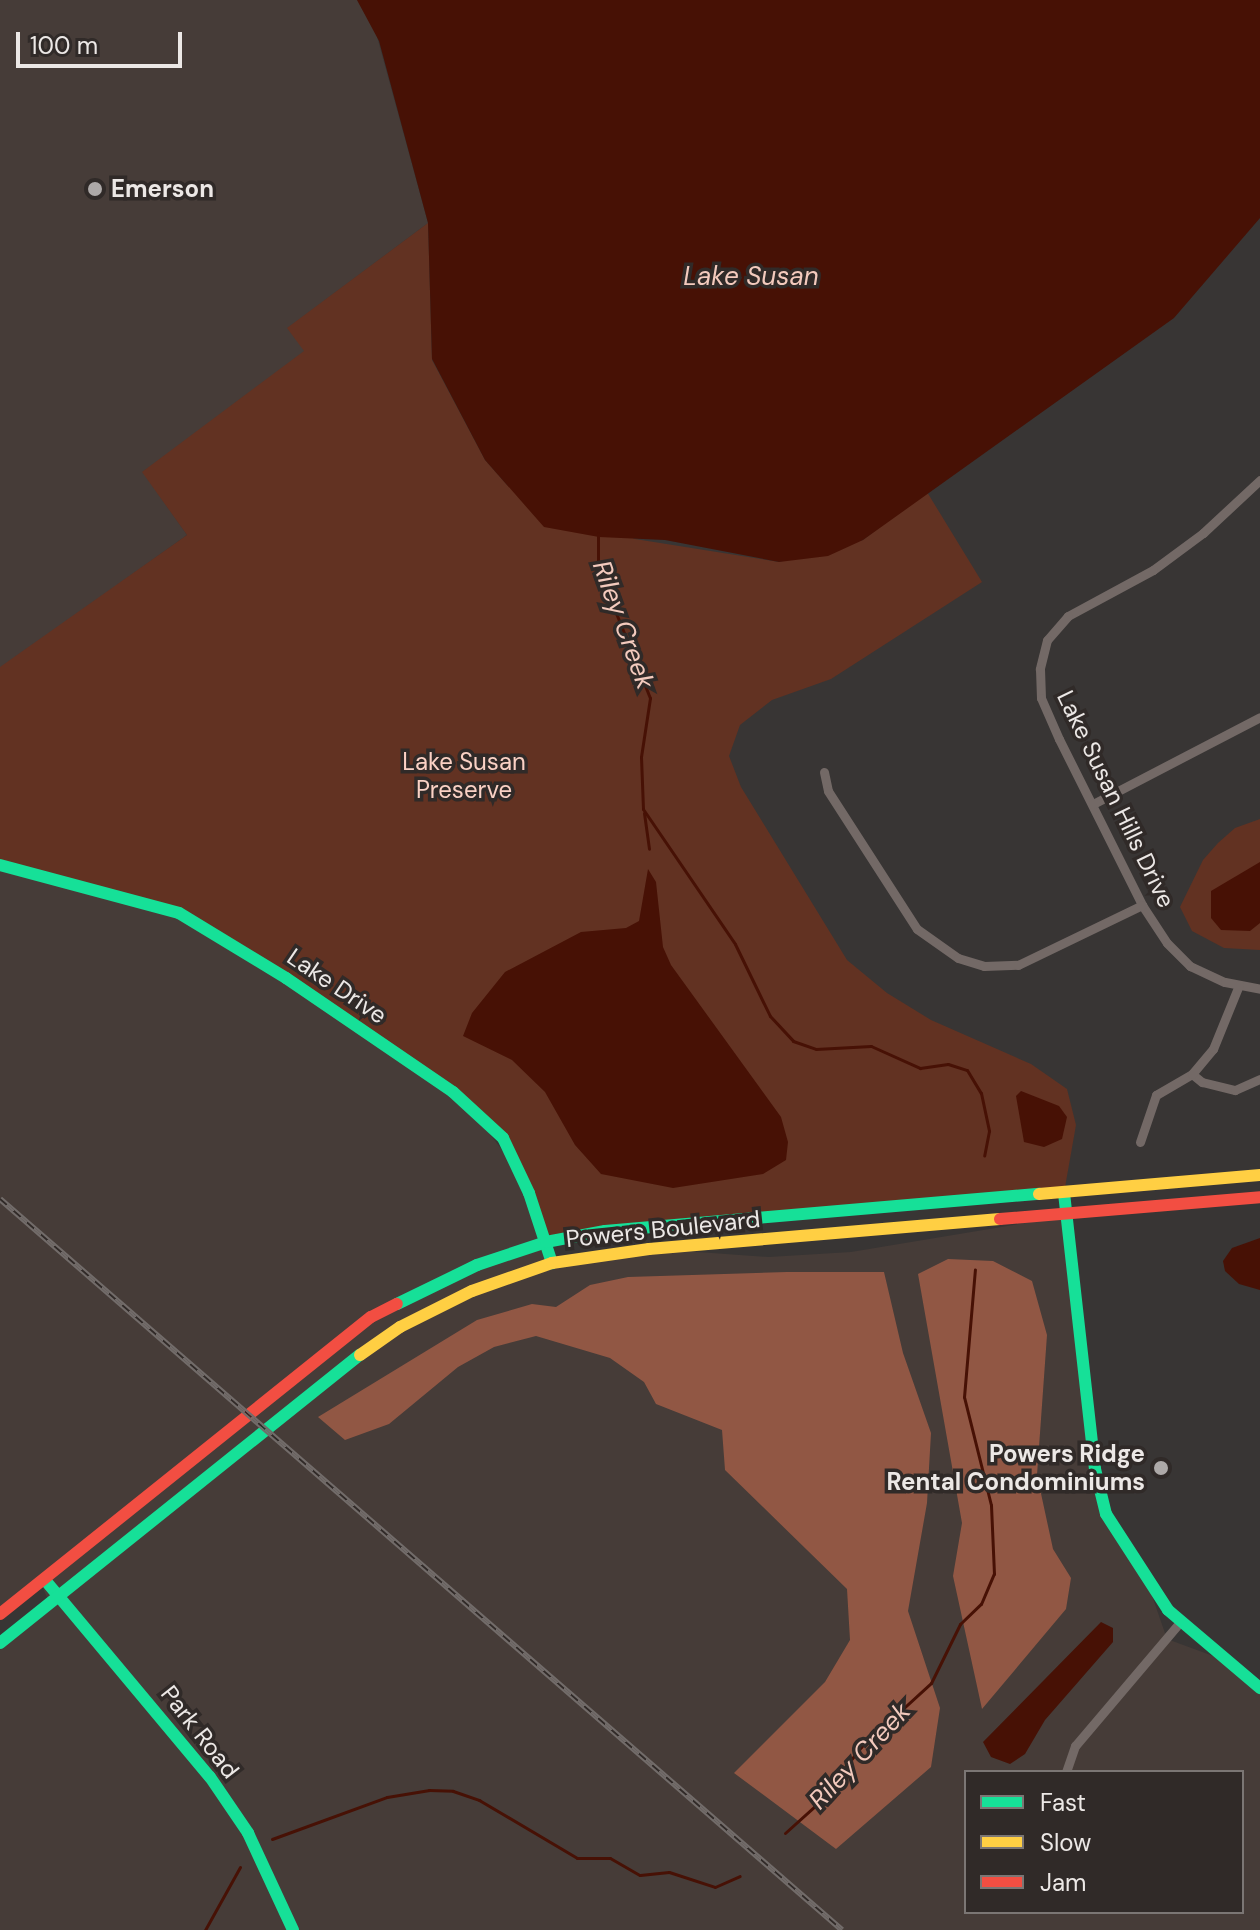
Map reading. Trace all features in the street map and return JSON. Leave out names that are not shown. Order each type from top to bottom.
[{"type":"main road","name":"Lake Drive","points":[[0,865],[179,913],[415,1065],[479,1111],[503,1138],[552,1263]]},
{"type":"main road","name":"Powers Boulevard","points":[[0,1614],[371,1317],[430,1284],[546,1242],[605,1231],[1260,1175]]},
{"type":"main road","points":[[1064,1193],[1095,1469],[1106,1514],[1137,1569],[1181,1621],[1260,1688]]},
{"type":"main road","name":"Powers Boulevard","points":[[0,1643],[318,1386],[400,1327],[472,1291],[552,1263],[649,1249],[1067,1216],[1260,1197]]},
{"type":"main road","name":"Park Road","points":[[45,1580],[210,1777],[248,1833],[293,1930]]},
{"type":"street","name":"Lake Susan Hills Drive","points":[[1260,480],[1203,533],[1153,570],[1068,616],[1047,640],[1041,698],[1142,905],[1167,943],[1190,966],[1239,985],[1260,989]]},
{"type":"street","points":[[1093,804],[1260,717]]},
{"type":"street","points":[[824,772],[828,791],[917,929],[958,958],[984,966],[1018,965],[1142,905]]},
{"type":"street","points":[[1140,1142],[1156,1095],[1192,1074],[1213,1049],[1239,985]]},
{"type":"street","points":[[1192,1074],[1202,1082],[1235,1090],[1260,1079]]},
{"type":"street","points":[[1067,1770],[1075,1746],[1181,1621]]},
{"type":"shaded area","points":[[0,0],[357,0],[376,33],[428,223],[288,328],[305,351],[143,472],[187,535],[0,669]]},
{"type":"shaded area","points":[[0,864],[179,913],[464,1100],[521,1175],[553,1263],[656,1249],[769,1257],[851,1252],[1067,1216],[1091,1435],[1117,1533],[1148,1584],[1167,1639],[1224,1660],[1260,1685],[1260,1930],[0,1930],[0,1641],[50,1605],[41,1583],[0,1613]]},
{"type":"shaded area","points":[[948,1259],[993,1261],[1032,1281],[1047,1335],[1037,1475],[1053,1549],[1071,1578],[1066,1609],[982,1709],[953,1576],[962,1523],[918,1274]]},
{"type":"shaded area","points":[[884,1272],[903,1353],[931,1433],[927,1503],[908,1611],[940,1708],[931,1767],[836,1849],[734,1773],[825,1682],[850,1640],[847,1589],[725,1470],[722,1430],[656,1404],[644,1382],[610,1358],[536,1336],[494,1347],[458,1367],[389,1424],[345,1440],[318,1417],[477,1320],[532,1304],[556,1307],[590,1285],[628,1277]]},
{"type":"green space","name":"Lake Susan Preserve","points":[[428,223],[432,360],[485,460],[507,485],[635,539],[779,562],[863,540],[927,492],[982,582],[831,679],[772,700],[740,725],[729,756],[741,787],[847,960],[887,993],[931,1020],[1031,1064],[1067,1089],[1076,1125],[1064,1193],[546,1242],[503,1138],[479,1111],[179,913],[0,865],[0,667],[187,535],[142,472],[304,351],[287,328]]},
{"type":"green space","points":[[1260,819],[1260,950],[1224,948],[1192,931],[1180,907],[1203,860],[1218,843],[1235,828]]},
{"type":"water","name":"Lake Susan","points":[[357,0],[1260,0],[1260,218],[1174,318],[863,540],[828,556],[779,562],[665,540],[599,537],[544,527],[485,460],[432,359],[428,223],[379,41]]},
{"type":"water","points":[[1260,862],[1260,923],[1250,931],[1221,930],[1211,918],[1211,891]]},
{"type":"water","points":[[648,869],[656,882],[663,947],[671,965],[781,1117],[788,1142],[786,1160],[763,1174],[673,1188],[601,1174],[575,1145],[545,1092],[512,1060],[463,1036],[472,1013],[505,972],[581,932],[626,928],[639,921]]},
{"type":"water","points":[[1021,1091],[1059,1106],[1067,1117],[1062,1139],[1044,1147],[1024,1142],[1016,1096]]},
{"type":"water","points":[[1260,1238],[1260,1290],[1239,1284],[1225,1271],[1223,1261],[1232,1248]]},
{"type":"water","points":[[1101,1622],[1113,1628],[1113,1642],[1045,1720],[1025,1754],[1010,1764],[991,1757],[983,1742]]},
{"type":"waterway","name":"Riley Creek","points":[[598,533],[598,568],[650,698],[641,757],[643,809],[735,944],[770,1016],[793,1041],[816,1049],[871,1046],[920,1068],[948,1064],[967,1070],[981,1093],[989,1131],[984,1156]]},
{"type":"waterway","points":[[644,813],[649,849]]},
{"type":"waterway","name":"Riley Creek","points":[[785,1833],[814,1807],[861,1747],[931,1683],[960,1624],[981,1604],[994,1574],[991,1505],[964,1397],[975,1269]]},
{"type":"waterway","name":"Riley Creek","points":[[272,1839],[387,1797],[429,1790],[453,1791],[479,1800],[577,1858],[610,1858],[640,1875],[669,1872],[715,1887],[740,1876]]},
{"type":"waterway","name":"Riley Creek","points":[[205,1930],[240,1867]]},
{"type":"railway","points":[[0,1199],[842,1930]]},
{"type":"traffic: fast","points":[[0,865],[179,913],[286,978],[453,1092],[503,1138],[529,1193],[552,1263]]},
{"type":"traffic: fast","points":[[1064,1193],[1095,1469],[1106,1514],[1168,1610],[1260,1688]]},
{"type":"traffic: fast","points":[[397,1304],[477,1265],[546,1242],[605,1231],[1039,1194]]},
{"type":"traffic: fast","points":[[0,1643],[360,1355]]},
{"type":"traffic: fast","points":[[45,1580],[210,1777],[248,1833],[293,1930]]},
{"type":"traffic: slow","points":[[1039,1194],[1260,1175]]},
{"type":"traffic: slow","points":[[360,1355],[400,1327],[472,1291],[552,1263],[649,1249],[1000,1219]]},
{"type":"traffic: jam","points":[[1000,1219],[1260,1197]]},
{"type":"traffic: jam","points":[[0,1614],[371,1317],[397,1304]]},
{"type":"place","name":"Emerson","points":[[95,189]]},
{"type":"place","name":"Powers Ridge Rental Condominiums","points":[[1161,1468]]}]
